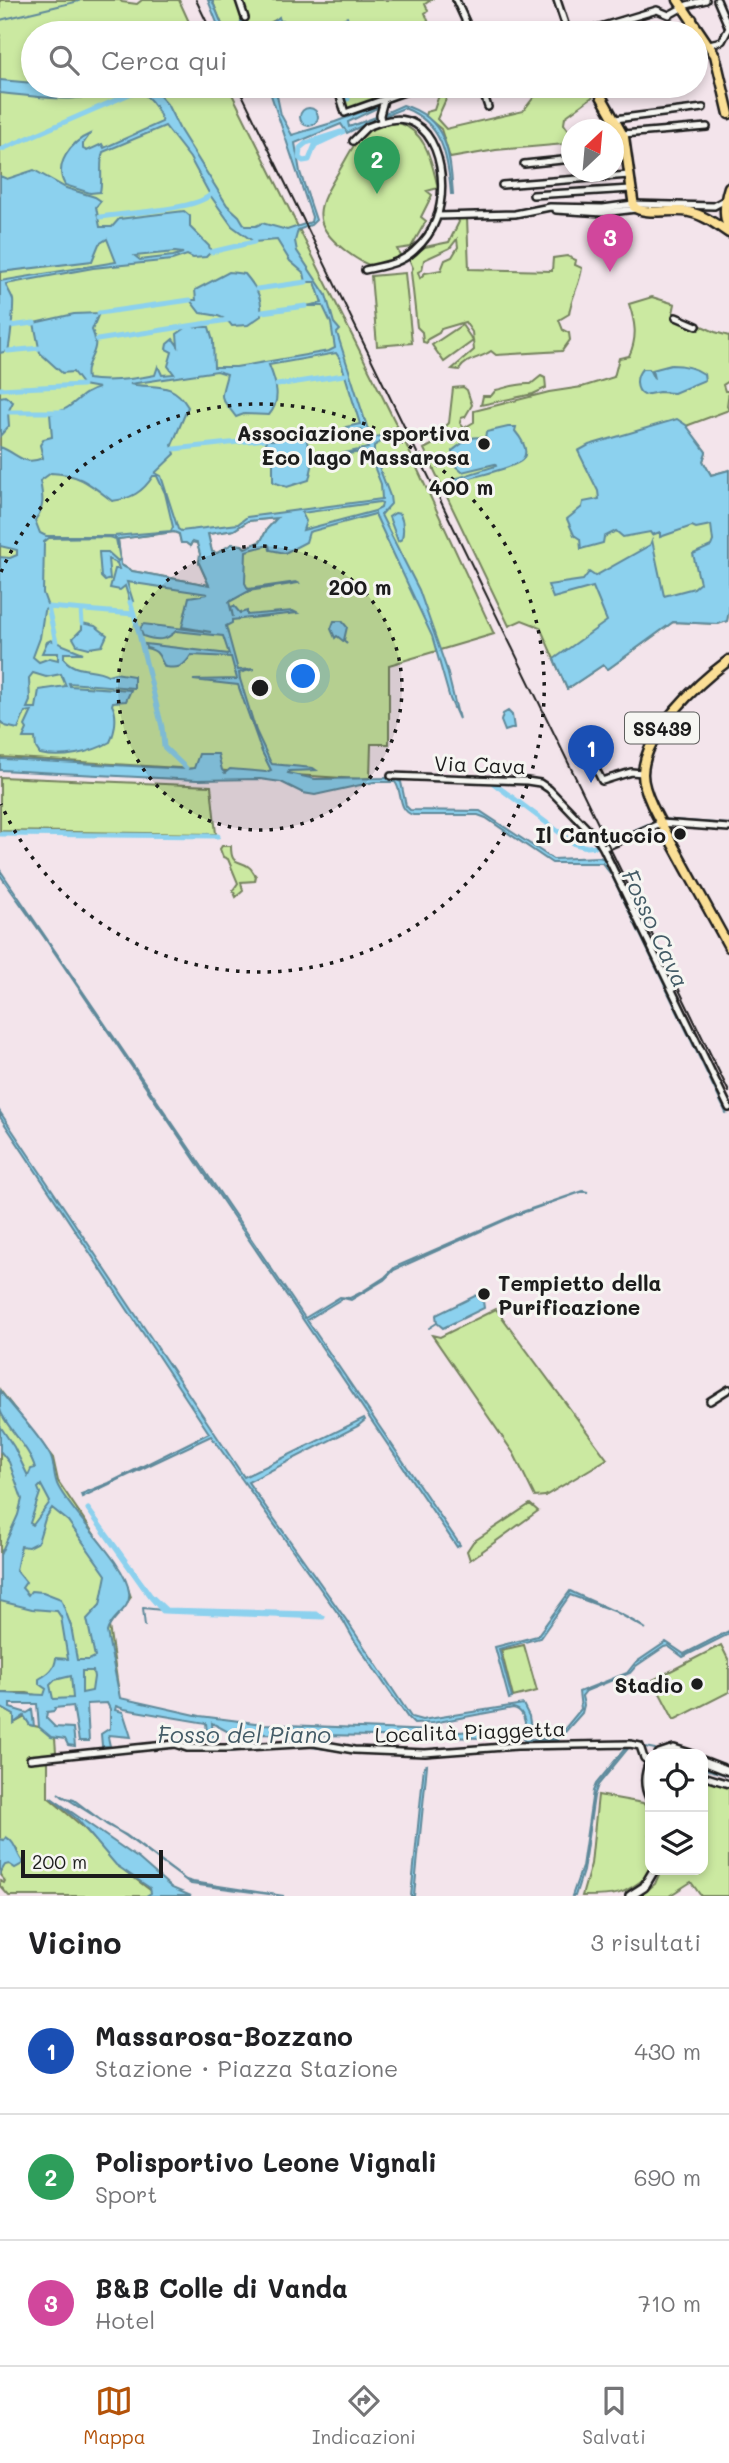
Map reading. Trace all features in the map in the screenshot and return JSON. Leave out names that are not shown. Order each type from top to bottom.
[{"type":"main road","points":[[681,3],[692,19]]},
{"type":"main road","points":[[709,44],[719,65],[729,114]]},
{"type":"main road","points":[[602,98],[615,119]]},
{"type":"main road","points":[[624,142],[634,207],[642,211],[687,211],[724,225]]},
{"type":"main road","points":[[729,187],[725,200],[724,225],[729,233]]},
{"type":"main road","name":"SS439","points":[[728,944],[660,821],[646,790],[643,773],[649,752],[674,710],[729,660]]},
{"type":"street","points":[[239,0],[245,18]]},
{"type":"street","points":[[456,0],[466,21]]},
{"type":"street","points":[[557,0],[564,21]]},
{"type":"street","points":[[620,21],[657,10],[670,15],[681,3],[706,0]]},
{"type":"street","points":[[709,44],[726,40],[729,28],[717,0]]},
{"type":"street","points":[[341,98],[345,113],[389,98]]},
{"type":"street","points":[[485,98],[488,107]]},
{"type":"street","points":[[381,122],[384,100]]},
{"type":"street","points":[[615,119],[703,108]]},
{"type":"street","points":[[353,141],[368,127],[392,118],[406,119],[425,132],[433,143],[440,172],[437,216],[424,240],[413,252],[387,266],[365,270]]},
{"type":"street","points":[[624,134],[707,127]]},
{"type":"street","points":[[524,164],[561,160]]},
{"type":"street","points":[[502,185],[629,175]]},
{"type":"street","points":[[533,195],[631,189]]},
{"type":"street","points":[[437,216],[515,214],[539,208],[714,206],[725,200]]},
{"type":"street","points":[[676,317],[697,326]]},
{"type":"street","points":[[589,755],[602,781],[631,772],[643,773]]},
{"type":"street","name":"Via Cava","points":[[391,776],[540,783],[549,789],[600,841],[729,1108]]},
{"type":"street","points":[[603,848],[660,821],[729,828]]},
{"type":"street","points":[[710,1401],[729,1389]]},
{"type":"street","name":"Località Piaggetta","points":[[30,1759],[175,1744],[187,1748],[227,1748],[314,1743],[354,1750],[425,1753],[568,1744],[630,1744],[640,1746],[645,1759]]},
{"type":"street","points":[[708,1763],[729,1771]]},
{"type":"street","points":[[708,1778],[729,1784]]},
{"type":"street","points":[[630,1896],[644,1887],[651,1875]]},
{"type":"green space","points":[[0,0],[120,0],[137,4],[142,0],[179,0],[189,21],[21,21],[21,98],[234,98],[404,440],[494,634],[389,665],[389,744],[371,744],[370,778],[0,757]],"holes":[[[277,518],[261,541],[245,548],[232,544],[217,553],[212,552],[208,534],[234,530],[248,521]],[[174,532],[179,534],[181,543],[190,546],[192,542],[197,543],[199,563],[209,585],[132,571],[121,565],[118,539]]]},
{"type":"green space","points":[[212,0],[431,0],[425,4],[428,21],[280,21],[279,18],[273,21],[221,21]]},
{"type":"green space","points":[[342,98],[381,100],[347,111]]},
{"type":"green space","points":[[438,98],[447,98],[437,119],[446,129],[523,111],[533,98],[591,98],[565,119],[561,119],[561,144],[496,150],[450,158],[441,129],[425,116],[426,112],[434,110]]},
{"type":"green space","points":[[397,122],[415,133],[426,148],[438,188],[427,191],[432,195],[421,217],[426,221],[411,247],[397,249],[401,257],[373,265],[355,258],[334,241],[321,221],[320,212],[327,191],[359,138],[371,129]]},
{"type":"green space","points":[[457,217],[467,218],[469,269],[552,271],[553,258],[567,256],[576,260],[575,265],[582,268],[579,280],[569,314],[559,320],[563,330],[569,333],[570,340],[562,351],[496,355],[491,351],[465,363],[459,370],[452,369],[474,350],[472,332],[465,322],[441,329],[428,339],[427,343],[423,342],[422,332],[417,327],[411,272],[413,268],[409,259],[425,247],[449,242],[459,222]],"holes":[[[457,239],[458,247],[452,257],[445,260],[441,270],[425,273],[420,278],[418,272],[422,270],[424,260],[450,248]]]},
{"type":"green space","points":[[405,273],[412,343],[377,346],[371,276]]},
{"type":"green space","points":[[652,297],[675,304],[673,313],[729,336],[729,381],[723,385],[725,391],[729,391],[729,410],[686,426],[706,452],[703,461],[711,475],[729,470],[727,621],[718,624],[673,622],[608,669],[603,665],[567,689],[540,627],[522,620],[509,626],[424,449],[441,440],[438,434],[449,423],[453,388],[463,387],[467,390],[472,405],[465,417],[461,418],[460,423],[464,428],[474,422],[474,411],[549,392],[582,387],[614,377],[619,358],[629,356],[634,342],[634,323],[629,304]]},
{"type":"green space","points":[[462,325],[473,341],[444,362],[432,345]]},
{"type":"green space","points":[[541,376],[545,378],[546,388],[533,394],[481,405],[483,396],[491,396],[496,390],[531,384]]},
{"type":"green space","points":[[0,777],[211,786],[216,834],[0,831]]},
{"type":"green space","points":[[222,846],[231,846],[232,857],[249,867],[256,876],[255,881],[241,882],[243,891],[236,897],[233,890],[238,883],[228,859],[223,857],[220,849]]},
{"type":"green space","points":[[496,1309],[607,1459],[545,1496],[535,1497],[514,1454],[432,1335],[440,1337]]},
{"type":"green space","points":[[0,1390],[53,1458],[58,1481],[125,1580],[131,1597],[109,1626],[119,1693],[53,1699],[27,1693],[0,1693]]},
{"type":"green space","points":[[530,1504],[538,1511],[470,1560],[467,1551],[473,1542]]},
{"type":"green space","points":[[524,1645],[537,1691],[513,1697],[501,1650]]},
{"type":"green space","points":[[721,1645],[729,1661],[729,1692],[674,1720],[653,1680]]},
{"type":"green space","points":[[0,1707],[14,1715],[14,1723],[25,1717],[30,1725],[39,1727],[55,1738],[56,1752],[48,1754],[48,1797],[83,1827],[125,1871],[158,1896],[9,1896],[0,1886],[0,1881],[5,1881],[0,1875],[4,1865],[18,1857],[18,1850],[0,1839]]},
{"type":"green space","points":[[708,1779],[729,1786],[729,1896],[701,1896],[691,1882],[669,1896],[640,1896],[655,1884],[659,1875],[708,1875]]},
{"type":"green space","points":[[598,1795],[643,1803],[645,1875],[649,1875],[626,1891],[604,1896],[582,1896],[591,1864]]},
{"type":"water","points":[[208,0],[212,0],[221,21],[216,21]]},
{"type":"water","points":[[0,80],[21,82],[21,95],[0,93]]},
{"type":"water","points":[[149,98],[162,98],[167,104],[180,130],[227,205],[245,226],[262,223],[287,230],[311,222],[312,217],[272,98],[277,98],[281,115],[292,135],[379,107],[348,122],[349,127],[376,117],[347,133],[341,124],[295,143],[300,172],[316,220],[298,230],[295,241],[297,251],[326,295],[334,323],[340,330],[337,333],[370,436],[372,439],[382,435],[404,440],[392,440],[389,443],[382,441],[374,446],[374,454],[391,504],[381,515],[419,590],[447,670],[459,719],[450,699],[432,636],[375,514],[309,532],[306,542],[285,553],[270,550],[269,545],[246,551],[245,583],[248,589],[298,583],[249,591],[229,602],[233,617],[231,607],[234,606],[240,613],[247,611],[247,615],[293,611],[297,613],[232,620],[232,623],[226,626],[238,670],[254,669],[239,673],[240,679],[256,731],[270,761],[272,764],[313,768],[316,770],[288,773],[315,779],[393,778],[401,782],[406,806],[410,810],[480,811],[553,859],[605,859],[728,1112],[726,1113],[611,874],[602,863],[552,863],[478,815],[413,815],[402,805],[395,782],[374,782],[315,795],[303,793],[281,782],[260,779],[197,780],[0,770],[0,759],[187,769],[194,768],[199,754],[218,754],[225,773],[230,769],[266,772],[271,770],[238,685],[193,680],[237,679],[231,657],[191,655],[183,665],[170,668],[165,667],[156,652],[146,648],[145,644],[229,654],[223,636],[176,631],[169,637],[157,639],[143,636],[140,629],[143,624],[211,632],[182,627],[189,597],[208,594],[127,582],[133,601],[130,602],[125,586],[120,590],[110,588],[115,569],[119,569],[117,563],[108,559],[110,579],[105,581],[101,577],[99,552],[108,552],[118,561],[120,559],[116,539],[108,537],[49,538],[44,542],[43,593],[48,607],[44,611],[40,638],[33,657],[39,662],[50,658],[58,660],[58,653],[42,653],[47,642],[51,640],[83,653],[64,653],[64,659],[74,667],[108,675],[115,673],[134,676],[134,688],[69,683],[70,686],[131,690],[126,701],[113,702],[115,724],[110,742],[76,754],[40,754],[35,738],[23,738],[32,711],[25,712],[18,729],[5,726],[0,721],[0,557],[10,558],[17,555],[17,550],[0,546],[0,447],[25,460],[43,458],[40,445],[44,439],[52,437],[50,414],[65,409],[85,394],[99,388],[83,385],[73,372],[62,373],[40,353],[34,323],[74,314],[99,313],[92,330],[95,345],[87,372],[87,379],[95,380],[121,380],[155,375],[158,366],[162,375],[174,374],[168,366],[172,352],[166,349],[167,344],[173,339],[178,346],[177,334],[187,327],[209,327],[213,341],[214,367],[236,367],[335,348],[331,323],[323,306],[306,306],[322,303],[315,282],[306,282],[304,273],[290,261],[277,240],[254,242],[232,226],[210,195],[190,158],[165,126],[103,152],[100,192],[90,193],[65,185],[61,170],[63,162],[76,143],[90,134],[83,144],[83,149],[87,151],[102,144],[104,148],[162,122]],"holes":[[[336,353],[360,424],[346,427],[348,431],[361,429],[368,448],[331,456],[363,452],[369,454],[381,484],[382,499],[247,517],[238,524],[181,531],[178,529],[161,476],[155,473],[175,454],[172,445],[188,407],[182,398],[169,389],[130,384],[217,371],[227,374],[222,397],[236,417],[244,414],[269,415],[277,397],[276,384],[269,365]],[[51,473],[70,475],[91,485],[112,501],[136,494],[153,476],[157,476],[165,493],[173,527],[171,531],[114,536],[46,536],[40,533],[35,520],[42,507],[40,481]],[[379,502],[382,503],[381,508],[375,511],[303,530],[306,521],[302,513]],[[277,518],[261,541],[245,548],[232,544],[217,553],[212,552],[208,534],[234,530],[248,521]],[[174,532],[179,534],[181,543],[190,546],[192,542],[197,543],[199,563],[209,585],[132,571],[121,565],[118,539]],[[33,673],[46,677],[61,674],[66,686],[39,690],[36,708],[27,708],[30,701],[29,678]]]},
{"type":"water","points":[[403,105],[418,111],[438,129],[448,152],[453,194],[445,154],[435,132],[417,114],[404,108],[384,116],[383,114]]},
{"type":"water","points":[[309,108],[315,111],[318,117],[315,123],[309,126],[303,123],[300,117],[303,111]]},
{"type":"water","points":[[34,170],[66,188],[95,197],[101,201],[96,207],[100,227],[112,227],[119,219],[184,211],[190,216],[190,227],[209,246],[211,252],[206,257],[193,258],[187,255],[172,260],[93,268],[6,284],[13,300],[12,317],[8,351],[0,353],[0,281],[116,262],[107,239],[99,244],[92,261],[0,272],[0,176],[7,179]],"holes":[[[175,252],[183,253],[140,260],[135,256]]]},
{"type":"water","points":[[229,272],[245,274],[260,298],[261,316],[248,325],[232,326],[222,318],[200,313],[190,300],[196,300],[195,290]]},
{"type":"water","points":[[671,365],[696,370],[704,374],[705,380],[674,393],[641,393],[637,383],[642,369],[649,369],[654,379],[652,370]]},
{"type":"water","points":[[5,396],[13,402],[8,412],[9,426],[0,436],[0,397]]},
{"type":"water","points":[[677,419],[686,425],[706,452],[703,461],[711,475],[729,470],[727,621],[718,624],[673,622],[608,669],[603,665],[567,689],[554,659],[607,621],[593,587],[553,598],[548,585],[583,580],[589,572],[595,576],[650,545],[652,540],[664,596],[694,588],[700,583],[693,554],[711,546],[711,525],[696,528],[692,526],[660,537],[660,532],[652,535],[650,532],[623,537],[616,531],[604,537],[603,543],[581,549],[580,539],[574,535],[567,519],[582,507],[583,502],[599,499],[598,491],[578,451],[589,445]]},
{"type":"water","points":[[516,427],[515,431],[525,448],[523,459],[512,466],[456,483],[454,479],[496,466],[495,464],[462,472],[453,464],[452,451],[476,437],[485,439],[486,432]]},
{"type":"water","points":[[306,436],[312,467],[309,480],[287,487],[273,482],[273,463],[266,457],[266,439]]},
{"type":"water","points":[[395,513],[400,514],[403,526],[402,539],[398,541],[389,517]]},
{"type":"water","points":[[334,621],[342,621],[347,627],[344,640],[347,644],[337,636],[335,638],[331,629]]},
{"type":"water","points":[[82,623],[95,626],[107,635],[102,646],[89,648],[77,645],[73,638],[82,629]]},
{"type":"water","points":[[508,711],[512,715],[514,728],[505,731],[501,721],[503,714]]},
{"type":"water","points":[[0,870],[305,1318],[340,1297],[350,1298],[360,1293],[395,1267],[519,1213],[583,1191],[588,1192],[581,1192],[519,1214],[394,1270],[384,1280],[351,1300],[343,1298],[307,1320],[460,1545],[457,1547],[0,875]]},
{"type":"water","points":[[0,1112],[244,1477],[364,1418],[358,1426],[248,1482],[347,1621],[411,1717],[422,1720],[523,1704],[531,1729],[523,1733],[524,1736],[530,1739],[557,1738],[581,1709],[579,1692],[627,1673],[635,1663],[666,1642],[684,1654],[729,1631],[729,1634],[683,1657],[668,1646],[664,1647],[630,1673],[586,1691],[582,1696],[582,1713],[558,1740],[525,1741],[516,1731],[488,1738],[262,1734],[260,1738],[236,1736],[212,1723],[213,1738],[208,1742],[206,1723],[116,1706],[115,1710],[123,1712],[131,1737],[109,1735],[110,1746],[102,1746],[101,1734],[110,1728],[110,1709],[107,1703],[87,1704],[89,1741],[79,1741],[73,1706],[47,1712],[46,1718],[55,1727],[73,1728],[75,1746],[68,1745],[65,1739],[51,1737],[39,1727],[37,1704],[10,1704],[10,1708],[27,1713],[32,1710],[34,1726],[30,1725],[24,1716],[14,1723],[14,1715],[0,1707],[0,1693],[44,1695],[46,1689],[39,1684],[39,1679],[51,1670],[56,1658],[68,1659],[61,1617],[57,1611],[32,1609],[0,1601],[0,1555],[18,1515],[22,1499],[9,1462],[0,1451],[0,1426],[28,1476],[31,1469],[35,1468],[28,1452],[2,1415],[0,1391],[45,1447],[52,1459],[56,1482],[65,1498],[119,1567],[126,1580],[129,1598],[107,1632],[120,1698],[200,1716],[263,1724],[457,1732],[526,1727],[521,1713],[513,1708],[414,1724],[211,1436],[82,1497],[81,1494],[109,1483],[209,1433],[0,1117]],"holes":[[[41,1485],[50,1502],[33,1525],[30,1523],[40,1493],[38,1488]],[[52,1508],[68,1521],[106,1575],[100,1605],[87,1619],[95,1657],[89,1660],[77,1660],[71,1626],[61,1599],[43,1592],[31,1591],[28,1595],[22,1588],[26,1582],[16,1570],[21,1546],[28,1547],[38,1542],[45,1519]],[[82,1671],[93,1671],[92,1691],[82,1693]],[[71,1676],[73,1698],[53,1699],[50,1685],[55,1680]]]},
{"type":"water","points":[[477,1295],[483,1301],[484,1308],[443,1328],[437,1323],[436,1315]]},
{"type":"water","points":[[570,1591],[612,1610],[570,1595],[540,1638],[499,1649],[512,1698],[509,1699],[495,1647],[537,1636]]},
{"type":"water","points":[[627,1746],[630,1746],[598,1785],[583,1871],[575,1896],[572,1896],[582,1867],[593,1791]]},
{"type":"water","points":[[427,1765],[414,1896],[411,1896],[424,1766]]},
{"type":"water","points":[[50,1797],[139,1859],[172,1888],[191,1896],[146,1896],[151,1893],[150,1888],[116,1865],[78,1820]]},
{"type":"water","points":[[65,1798],[74,1800],[99,1819]]},
{"type":"water","points":[[117,1830],[186,1880],[284,1896],[191,1884]]},
{"type":"water","points":[[6,1837],[24,1863],[15,1868],[9,1864],[5,1865],[0,1873],[0,1839],[4,1840]]},
{"type":"waterway","points":[[0,20],[79,1]]},
{"type":"waterway","points":[[0,150],[120,98]]},
{"type":"waterway","points":[[341,132],[315,145],[309,160],[303,161],[299,158],[300,148],[306,143],[341,132]]},
{"type":"waterway","points":[[100,217],[175,207],[202,200],[210,195]]},
{"type":"waterway","points":[[211,252],[254,242]]},
{"type":"waterway","points":[[257,289],[306,282]]},
{"type":"waterway","points":[[99,313],[190,300]]},
{"type":"waterway","points":[[262,312],[306,306]]},
{"type":"waterway","points":[[97,340],[228,320]]},
{"type":"waterway","points":[[10,326],[34,323]]},
{"type":"waterway","points":[[8,351],[40,348]]},
{"type":"waterway","points":[[277,385],[344,375]]},
{"type":"waterway","points":[[0,389],[83,385]]},
{"type":"waterway","points":[[8,412],[65,412]]},
{"type":"waterway","points":[[306,436],[347,432]]},
{"type":"waterway","points":[[174,449],[266,439]]},
{"type":"waterway","points":[[130,602],[134,614]]},
{"type":"waterway","points":[[56,642],[48,607],[134,614],[162,727],[164,747],[186,768]]},
{"type":"waterway","points":[[81,610],[82,623]]},
{"type":"waterway","points":[[493,783],[575,844],[599,846]]},
{"type":"waterway","name":"Fosso Cava","points":[[660,819],[729,824]]},
{"type":"waterway","name":"Fosso Cava","points":[[612,840],[655,821]]},
{"type":"waterway","points":[[0,834],[218,836]]},
{"type":"waterway","points":[[429,1328],[437,1323]]},
{"type":"waterway","points":[[88,1509],[150,1595],[166,1610],[316,1614],[323,1617],[163,1611],[149,1595],[88,1509]]},
{"type":"waterway","points":[[145,1626],[143,1608],[162,1610]]},
{"type":"waterway","name":"Fosso del Piano","points":[[304,1746],[379,1754]]},
{"type":"waterway","name":"Fosso del Piano","points":[[172,1747],[187,1750]]},
{"type":"waterway","name":"Fosso del Piano","points":[[645,1747],[655,1749]]},
{"type":"waterway","name":"Fosso del Piano","points":[[193,1751],[227,1752],[274,1748]]},
{"type":"waterway","name":"Fosso del Piano","points":[[489,1751],[549,1748]]},
{"type":"waterway","name":"Fosso del Piano","points":[[63,1759],[153,1749]]},
{"type":"waterway","name":"Fosso del Piano","points":[[419,1755],[448,1754]]},
{"type":"waterway","name":"Fosso del Piano","points":[[708,1770],[729,1776]]},
{"type":"railway","points":[[196,0],[206,21]]},
{"type":"railway","points":[[244,98],[729,1092]]},
{"type":"place","name":"Polisportivo Leone Vignali","points":[[377,194]]},
{"type":"place","name":"B&B Colle di Vanda","points":[[610,272]]},
{"type":"place","name":"Associazione sportiva Eco lago Massarosa","points":[[484,444]]},
{"type":"place","name":"Massarosa-Bozzano","points":[[591,783]]},
{"type":"place","name":"Il Cantuccio","points":[[680,834]]},
{"type":"place","name":"Tempietto della Purificazione","points":[[484,1294]]},
{"type":"place","name":"Stadio","points":[[697,1684]]}]
